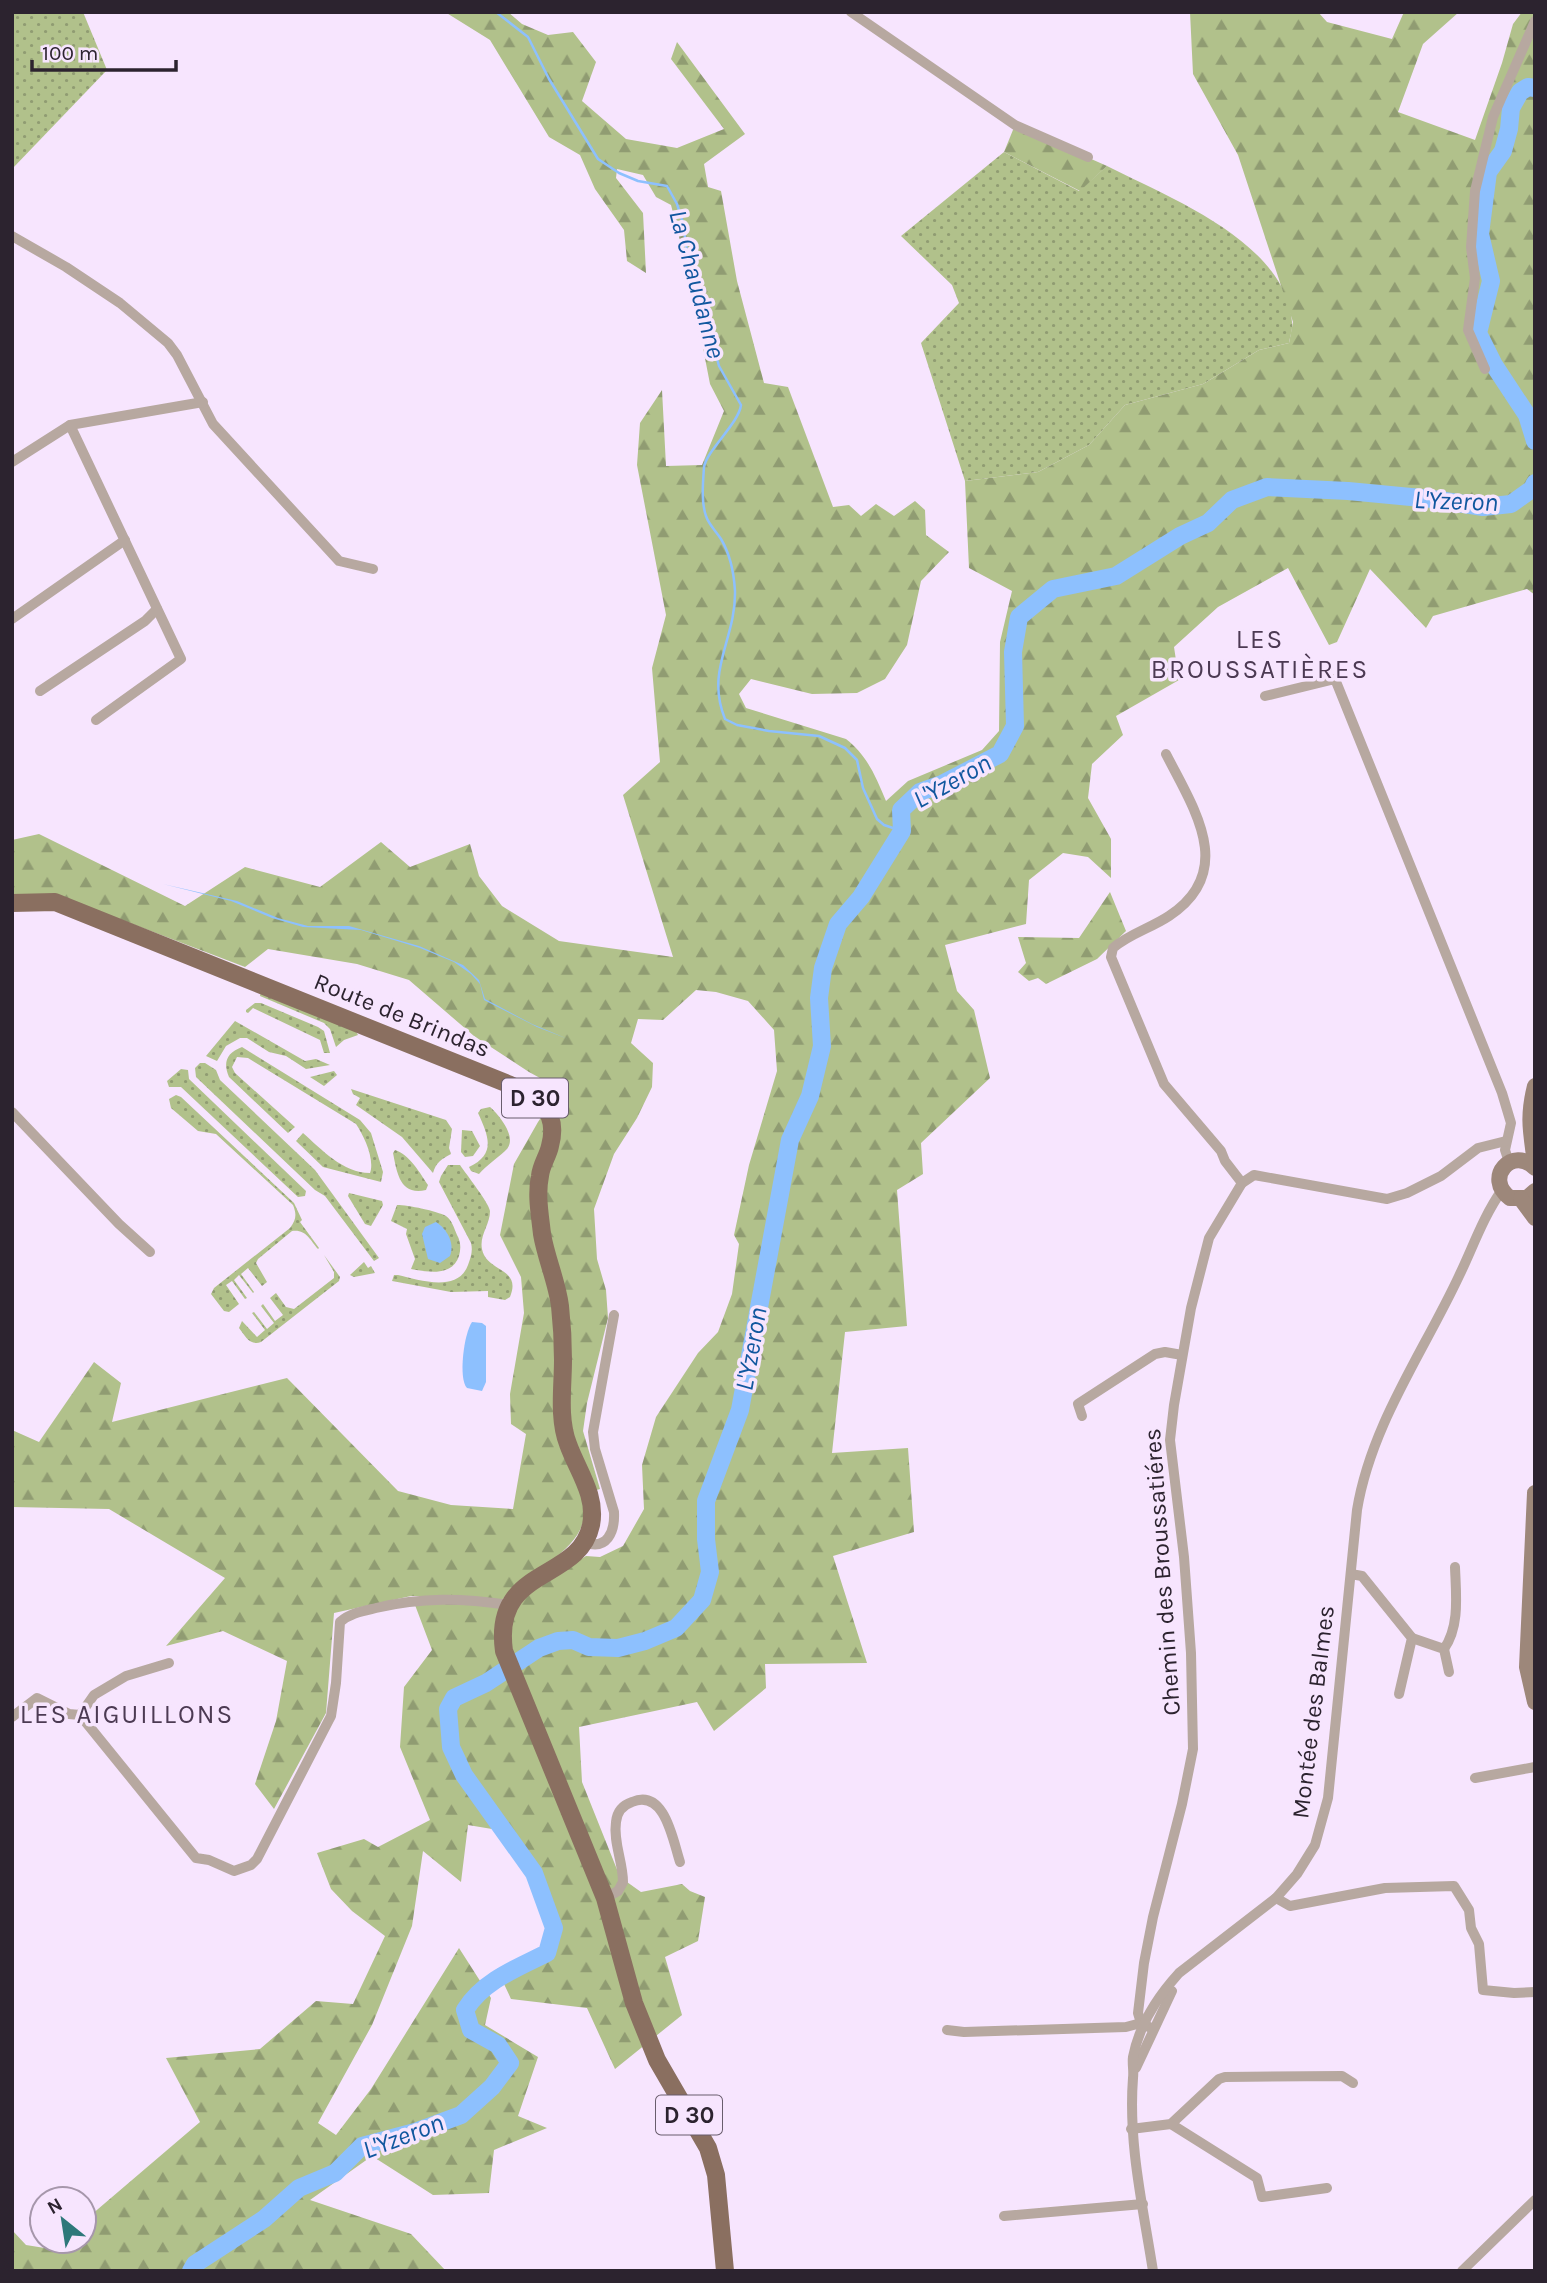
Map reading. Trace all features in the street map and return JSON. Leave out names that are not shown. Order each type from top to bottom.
[{"type":"main road","name":"Route de Brindas","points":[[12,903],[55,902],[508,1084],[533,1096],[546,1108],[553,1134],[540,1174],[539,1211],[543,1240],[560,1304],[562,1413],[566,1442],[588,1490],[592,1508],[591,1526],[583,1542]]},
{"type":"main road","points":[[1535,1086],[1531,1119],[1523,1147],[1501,1172],[1500,1184],[1510,1198],[1528,1195],[1535,1218]]},
{"type":"main road","points":[[1531,1119],[1535,1163]]},
{"type":"main road","points":[[1512,1161],[1527,1162],[1535,1168]]},
{"type":"main road","points":[[1535,1493],[1532,1629],[1527,1667],[1535,1702]]},
{"type":"main road","points":[[509,1605],[520,1592],[567,1559],[583,1542]]},
{"type":"main road","name":"D 30","points":[[509,1605],[503,1616],[502,1636],[507,1661],[605,1898],[634,2003],[657,2060],[708,2148],[716,2175],[724,2271]]},
{"type":"street","points":[[851,12],[1015,125],[1088,157]]},
{"type":"street","points":[[1485,369],[1468,330],[1475,278],[1471,247],[1475,191],[1493,117],[1535,21]]},
{"type":"street","points":[[12,236],[120,303],[168,343],[213,424],[339,561],[373,569]]},
{"type":"street","points":[[12,462],[70,425],[203,402]]},
{"type":"street","points":[[70,425],[181,659],[96,720]]},
{"type":"street","points":[[12,619],[125,540]]},
{"type":"street","points":[[40,691],[145,621],[157,609]]},
{"type":"street","points":[[1265,696],[1335,679],[1502,1093],[1511,1123],[1505,1150],[1512,1161]]},
{"type":"street","points":[[1166,754],[1202,829],[1207,847],[1205,870],[1197,891],[1181,908],[1161,922],[1121,942],[1113,948],[1111,957],[1164,1084],[1221,1151],[1225,1161],[1242,1183],[1254,1175],[1387,1199],[1407,1193],[1441,1176],[1478,1148],[1506,1141]]},
{"type":"street","points":[[12,1112],[119,1224],[150,1252]]},
{"type":"street","name":"Chemin des Broussatiéres","points":[[1146,2025],[1138,2012],[1144,1963],[1193,1749],[1191,1654],[1184,1557],[1170,1440],[1182,1355],[1206,1246],[1242,1183]]},
{"type":"street","name":"Montée des Balmes","points":[[1146,2025],[1168,1986],[1276,1898],[1297,1874],[1315,1846],[1328,1798],[1358,1500],[1369,1455],[1459,1277],[1486,1215],[1502,1190]]},
{"type":"street","points":[[583,1542],[597,1546],[607,1541],[613,1533],[615,1522],[593,1432],[614,1315]]},
{"type":"street","points":[[1082,1416],[1078,1404],[1155,1354],[1165,1352],[1182,1355]]},
{"type":"street","points":[[1449,1672],[1444,1649],[1452,1638],[1456,1605],[1455,1567]]},
{"type":"street","name":"Montée des Balmes","points":[[1350,1574],[1362,1576],[1412,1638]]},
{"type":"street","points":[[12,1717],[37,1698],[69,1714],[80,1715],[196,1858],[209,1860],[234,1871],[243,1869],[257,1859],[331,1716],[340,1622],[347,1616],[409,1600],[466,1599],[509,1605]]},
{"type":"street","points":[[1399,1694],[1412,1638],[1444,1649]]},
{"type":"street","points":[[80,1715],[94,1695],[126,1676],[169,1663]]},
{"type":"street","points":[[1475,1778],[1535,1767]]},
{"type":"street","points":[[605,1898],[618,1891],[623,1882],[616,1821],[621,1808],[633,1801],[647,1800],[656,1804],[664,1814],[680,1863]]},
{"type":"street","points":[[1276,1898],[1290,1906],[1385,1888],[1454,1886],[1469,1910],[1471,1928],[1479,1944],[1483,1990],[1535,1992]]},
{"type":"street","points":[[947,2030],[964,2032],[1146,2025],[1133,2059],[1131,2129],[1153,2271]]},
{"type":"street","points":[[1131,2129],[1171,2124],[1219,2079],[1225,2077],[1342,2076],[1353,2082]]},
{"type":"street","points":[[1171,2124],[1257,2178],[1262,2197],[1327,2188]]},
{"type":"street","points":[[1462,2271],[1535,2200]]},
{"type":"street","points":[[1004,2216],[1143,2204]]},
{"type":"green space","points":[[12,12],[83,12],[107,70],[12,169]]},
{"type":"green space","points":[[445,12],[508,12],[522,24],[548,35],[573,32],[596,62],[582,101],[626,139],[677,148],[724,129],[671,59],[677,42],[745,134],[704,164],[708,187],[721,191],[737,281],[764,383],[788,387],[833,507],[849,505],[861,516],[876,504],[894,516],[915,501],[925,510],[926,535],[949,552],[921,581],[907,645],[885,679],[857,693],[812,694],[751,679],[739,694],[746,708],[846,739],[865,759],[886,801],[908,781],[982,750],[999,731],[1000,642],[1012,591],[969,568],[965,481],[1038,472],[1089,445],[1125,405],[1203,384],[1259,350],[1289,343],[1293,322],[1238,155],[1193,74],[1190,12],[1318,12],[1327,22],[1392,39],[1404,12],[1459,12],[1423,44],[1398,112],[1475,140],[1513,24],[1522,12],[1535,12],[1535,595],[1527,589],[1433,616],[1426,628],[1370,569],[1337,642],[1329,645],[1288,568],[1218,607],[1174,647],[1179,680],[1116,716],[1123,735],[1092,764],[1088,798],[1111,839],[1111,878],[1088,857],[1063,853],[1029,880],[1026,924],[945,945],[957,991],[974,1010],[990,1078],[921,1143],[923,1174],[897,1190],[907,1326],[845,1332],[832,1453],[908,1448],[914,1532],[833,1556],[867,1663],[765,1664],[766,1688],[714,1731],[697,1702],[579,1727],[582,1782],[620,1877],[641,1892],[682,1884],[690,1891],[705,1897],[698,1941],[665,1957],[682,2015],[615,2069],[587,2008],[511,1999],[497,1969],[543,1950],[549,1929],[531,1878],[498,1830],[468,1825],[461,1882],[423,1851],[412,1926],[372,2025],[318,2123],[336,2135],[371,2089],[459,1948],[491,1998],[485,2025],[538,2057],[518,2116],[547,2128],[494,2150],[489,2193],[433,2195],[372,2156],[310,2200],[411,2234],[446,2271],[12,2271],[12,2230],[28,2245],[28,2255],[98,2255],[98,2209],[200,2122],[166,2058],[260,2049],[316,2001],[353,2004],[385,1936],[352,1911],[331,1889],[317,1853],[364,1839],[378,1847],[430,1820],[400,1747],[404,1687],[432,1650],[415,1605],[466,1601],[499,1605],[529,1593],[586,1556],[600,1557],[623,1546],[644,1509],[642,1465],[656,1417],[698,1353],[718,1332],[732,1294],[739,1244],[734,1235],[749,1165],[777,1071],[774,1030],[748,1001],[716,992],[696,990],[663,1020],[638,1019],[631,1043],[653,1063],[652,1087],[637,1118],[614,1154],[594,1209],[597,1259],[606,1290],[608,1318],[587,1403],[583,1431],[600,1489],[583,1494],[583,1522],[578,1534],[558,1555],[521,1582],[500,1602],[466,1596],[411,1596],[334,1613],[326,1713],[274,1809],[255,1784],[276,1721],[287,1661],[223,1631],[166,1646],[225,1578],[109,1509],[12,1507],[12,1430],[39,1442],[94,1362],[121,1383],[112,1422],[287,1378],[398,1491],[451,1505],[513,1509],[526,1434],[511,1424],[510,1394],[524,1313],[521,1277],[500,1235],[514,1164],[560,1089],[474,1036],[409,980],[357,964],[268,949],[245,967],[59,896],[12,900],[12,840],[39,834],[185,906],[245,867],[320,887],[381,842],[410,867],[470,844],[479,876],[502,906],[559,941],[673,957],[623,795],[660,762],[652,668],[666,615],[637,465],[640,423],[662,390],[666,466],[702,465],[724,411],[710,384],[689,276],[671,205],[656,197],[643,175],[617,169],[616,178],[643,213],[646,273],[627,261],[624,230],[595,189],[580,155],[549,137],[490,40]]},
{"type":"green space","points":[[1015,125],[1107,166],[1080,191],[1004,152]]},
{"type":"green space","points":[[1004,152],[1079,191],[1107,166],[1161,192],[1220,226],[1247,246],[1269,268],[1285,294],[1292,322],[1289,343],[1259,350],[1203,384],[1125,405],[1089,445],[1038,472],[965,481],[921,343],[959,303],[952,285],[901,236]]},
{"type":"green space","points":[[1110,892],[1126,931],[1097,959],[1046,984],[1038,978],[1029,981],[1018,972],[1026,963],[1018,937],[1079,938]]},
{"type":"green space","points":[[261,991],[354,1028],[358,1035],[344,1040],[336,1047],[330,1029],[324,1023],[260,996]]},
{"type":"green space","points":[[255,1003],[261,1003],[324,1031],[330,1053],[324,1053],[320,1040],[253,1008],[246,1012]]},
{"type":"green space","points":[[235,1021],[305,1061],[316,1059],[330,1065],[306,1069],[286,1056],[269,1052],[247,1038],[240,1038],[226,1046],[217,1061],[206,1056]]},
{"type":"green space","points":[[242,1047],[360,1120],[371,1133],[383,1172],[381,1182],[323,1167],[296,1141],[303,1133],[342,1165],[370,1173],[370,1155],[356,1124],[248,1058],[237,1057],[232,1067],[235,1073],[295,1127],[288,1133],[229,1077],[227,1059],[232,1052]]},
{"type":"green space","points":[[200,1063],[216,1070],[220,1080],[315,1170],[379,1258],[374,1261],[325,1196],[315,1190],[196,1077],[195,1068]]},
{"type":"green space","points":[[181,1069],[188,1070],[189,1079],[306,1191],[305,1196],[298,1197],[181,1087],[169,1087],[167,1081]]},
{"type":"green space","points":[[334,1071],[337,1075],[324,1086],[310,1077]]},
{"type":"green space","points":[[351,1089],[446,1120],[452,1129],[449,1148],[451,1154],[438,1163],[433,1173],[402,1137],[356,1105],[360,1098],[353,1094]]},
{"type":"green space","points":[[176,1095],[294,1203],[302,1220],[300,1222],[319,1248],[304,1233],[292,1231],[256,1263],[267,1282],[262,1286],[248,1268],[241,1274],[253,1293],[239,1275],[234,1280],[247,1298],[245,1299],[232,1281],[226,1285],[239,1304],[229,1312],[224,1311],[211,1294],[214,1288],[290,1228],[295,1220],[295,1212],[293,1205],[216,1134],[198,1131],[171,1108],[169,1099]]},
{"type":"green space","points":[[490,1107],[503,1122],[510,1140],[505,1151],[479,1174],[471,1171],[469,1167],[478,1162],[487,1151],[487,1137],[478,1113],[481,1109]]},
{"type":"green space","points":[[462,1130],[472,1131],[480,1146],[473,1156],[465,1157],[461,1152]]},
{"type":"green space","points":[[395,1150],[414,1164],[428,1185],[426,1190],[410,1190],[401,1181],[394,1161]]},
{"type":"green space","points":[[448,1165],[460,1165],[489,1207],[482,1249],[488,1261],[512,1281],[510,1297],[505,1300],[488,1297],[488,1291],[451,1292],[392,1281],[394,1275],[398,1275],[447,1282],[463,1274],[468,1265],[471,1243],[439,1182]]},
{"type":"green space","points":[[349,1193],[382,1201],[383,1205],[371,1226],[365,1224],[348,1196]]},
{"type":"green space","points":[[397,1205],[429,1210],[446,1216],[460,1246],[456,1263],[439,1271],[411,1269],[415,1259],[406,1234],[407,1229],[391,1221]]},
{"type":"green space","points":[[324,1255],[340,1277],[339,1281],[261,1342],[248,1340],[239,1328],[242,1321],[257,1337],[265,1330],[252,1313],[254,1312],[267,1329],[274,1323],[261,1306],[263,1304],[275,1321],[283,1315],[270,1298],[276,1293],[286,1307],[294,1309],[334,1278],[334,1272]]},
{"type":"green space","points":[[364,1262],[368,1268],[371,1266],[375,1273],[354,1277],[350,1275]]},
{"type":"water","points":[[163,884],[237,901],[278,918],[308,926],[349,926],[419,946],[463,965],[479,980],[485,999],[532,1024],[568,1039],[537,1027],[484,1000],[480,984],[471,974],[454,962],[420,948],[361,930],[303,927],[272,918],[231,901]]},
{"type":"water","points":[[436,1222],[444,1228],[451,1241],[450,1256],[440,1263],[428,1259],[422,1234],[425,1227]]},
{"type":"water","points":[[472,1322],[486,1326],[486,1382],[482,1391],[467,1388],[464,1383],[465,1345]]},
{"type":"waterway","name":"La Chaudanne","points":[[496,12],[528,37],[549,79],[598,159],[619,173],[638,181],[667,186],[677,204],[687,252],[702,291],[719,366],[741,405],[735,420],[706,460],[703,479],[704,510],[727,551],[735,591],[734,609],[718,685],[725,719],[737,725],[769,731],[819,736],[845,748],[857,760],[863,788],[877,819],[884,825],[902,831]]},
{"type":"waterway","name":"L'Yzeron","points":[[1535,88],[1528,87],[1520,92],[1511,108],[1503,151],[1488,172],[1480,234],[1491,281],[1478,333],[1494,365],[1527,415],[1535,441]]},
{"type":"waterway","name":"L'Yzeron","points":[[191,2271],[195,2264],[264,2219],[299,2188],[335,2173],[362,2146],[415,2132],[461,2115],[492,2087],[510,2063],[498,2045],[471,2030],[465,2010],[491,1983],[547,1953],[554,1928],[534,1873],[464,1775],[451,1747],[448,1709],[454,1698],[486,1683],[539,1648],[558,1641],[573,1640],[589,1647],[618,1648],[645,1641],[676,1628],[702,1600],[710,1572],[706,1539],[706,1501],[740,1410],[790,1140],[810,1096],[822,1046],[819,998],[823,968],[838,924],[861,897],[902,831],[901,810],[920,792],[942,784],[1000,754],[1015,726],[1013,652],[1019,617],[1053,589],[1116,576],[1180,536],[1208,523],[1232,500],[1267,487],[1348,491],[1483,507],[1511,504],[1532,489],[1535,483]]},
{"type":"district","name":"LES BROUSSATIÈRES","points":[[1260,654]]},
{"type":"district","name":"LES AIGUILLONS","points":[[127,1714]]}]
